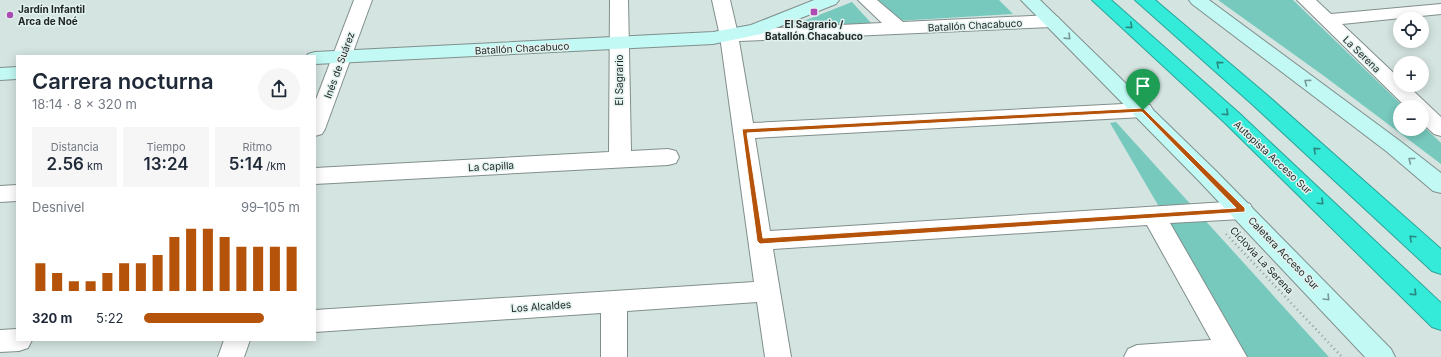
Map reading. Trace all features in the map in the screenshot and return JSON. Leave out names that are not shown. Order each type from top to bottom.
[{"type":"highway","name":"Autopista Acceso Sur","points":[[1101,0],[1232,118],[1441,319]]},
{"type":"highway","points":[[1144,0],[1260,100],[1441,264]]},
{"type":"main road","name":"Batallón Chacabuco","points":[[316,58],[713,38],[755,30],[830,0]]},
{"type":"main road","name":"Caletera Acceso Sur","points":[[1030,0],[1143,110],[1242,210],[1382,357]]},
{"type":"main road","points":[[1198,0],[1393,146],[1441,185]]},
{"type":"main road","points":[[0,74],[16,73]]},
{"type":"street","name":"Inés de Suárez","points":[[316,126],[363,0]]},
{"type":"street","name":"El Sagrario","points":[[619,0],[620,159]]},
{"type":"street","points":[[721,0],[729,36],[778,357]]},
{"type":"street","points":[[867,0],[898,28]]},
{"type":"street","name":"La Serena","points":[[1306,0],[1411,100]]},
{"type":"street","points":[[1327,20],[1439,11]]},
{"type":"street","name":"Batallón Chacabuco","points":[[729,36],[1052,21]]},
{"type":"street","points":[[744,131],[1143,110]]},
{"type":"street","points":[[1429,118],[1441,129]]},
{"type":"street","name":"La Capilla","points":[[316,176],[668,157]]},
{"type":"street","points":[[0,194],[16,193]]},
{"type":"street","points":[[760,241],[1242,210]]},
{"type":"street","points":[[1137,357],[1232,354],[1154,216]]},
{"type":"street","name":"Los Alcaldes","points":[[316,321],[768,291]]},
{"type":"street","points":[[614,301],[614,357]]},
{"type":"street","points":[[0,341],[16,340]]},
{"type":"street","points":[[231,357],[237,341]]},
{"type":"path","name":"Ciclovìa La Serena","points":[[1209,212],[1225,232],[1342,357]]},
{"type":"shaded area","points":[[872,0],[999,0],[1013,14],[896,21]]},
{"type":"shaded area","points":[[1218,0],[1293,0],[1397,100],[1393,100],[1393,128]]},
{"type":"shaded area","points":[[852,2],[872,24],[796,24]]},
{"type":"shaded area","points":[[1116,122],[1329,357],[1247,357],[1110,123]]},
{"type":"shaded area","points":[[1429,132],[1441,143],[1441,164],[1404,136],[1429,136]]},
{"type":"place","name":"El Sagrario / Batallón Chacabuco","points":[[814,12]]},
{"type":"place","name":"Jardín Infantil Arca de Noé","points":[[10,15]]},
{"type":"route","points":[[1143,110],[1242,210],[760,241],[744,131],[1143,110]]}]
